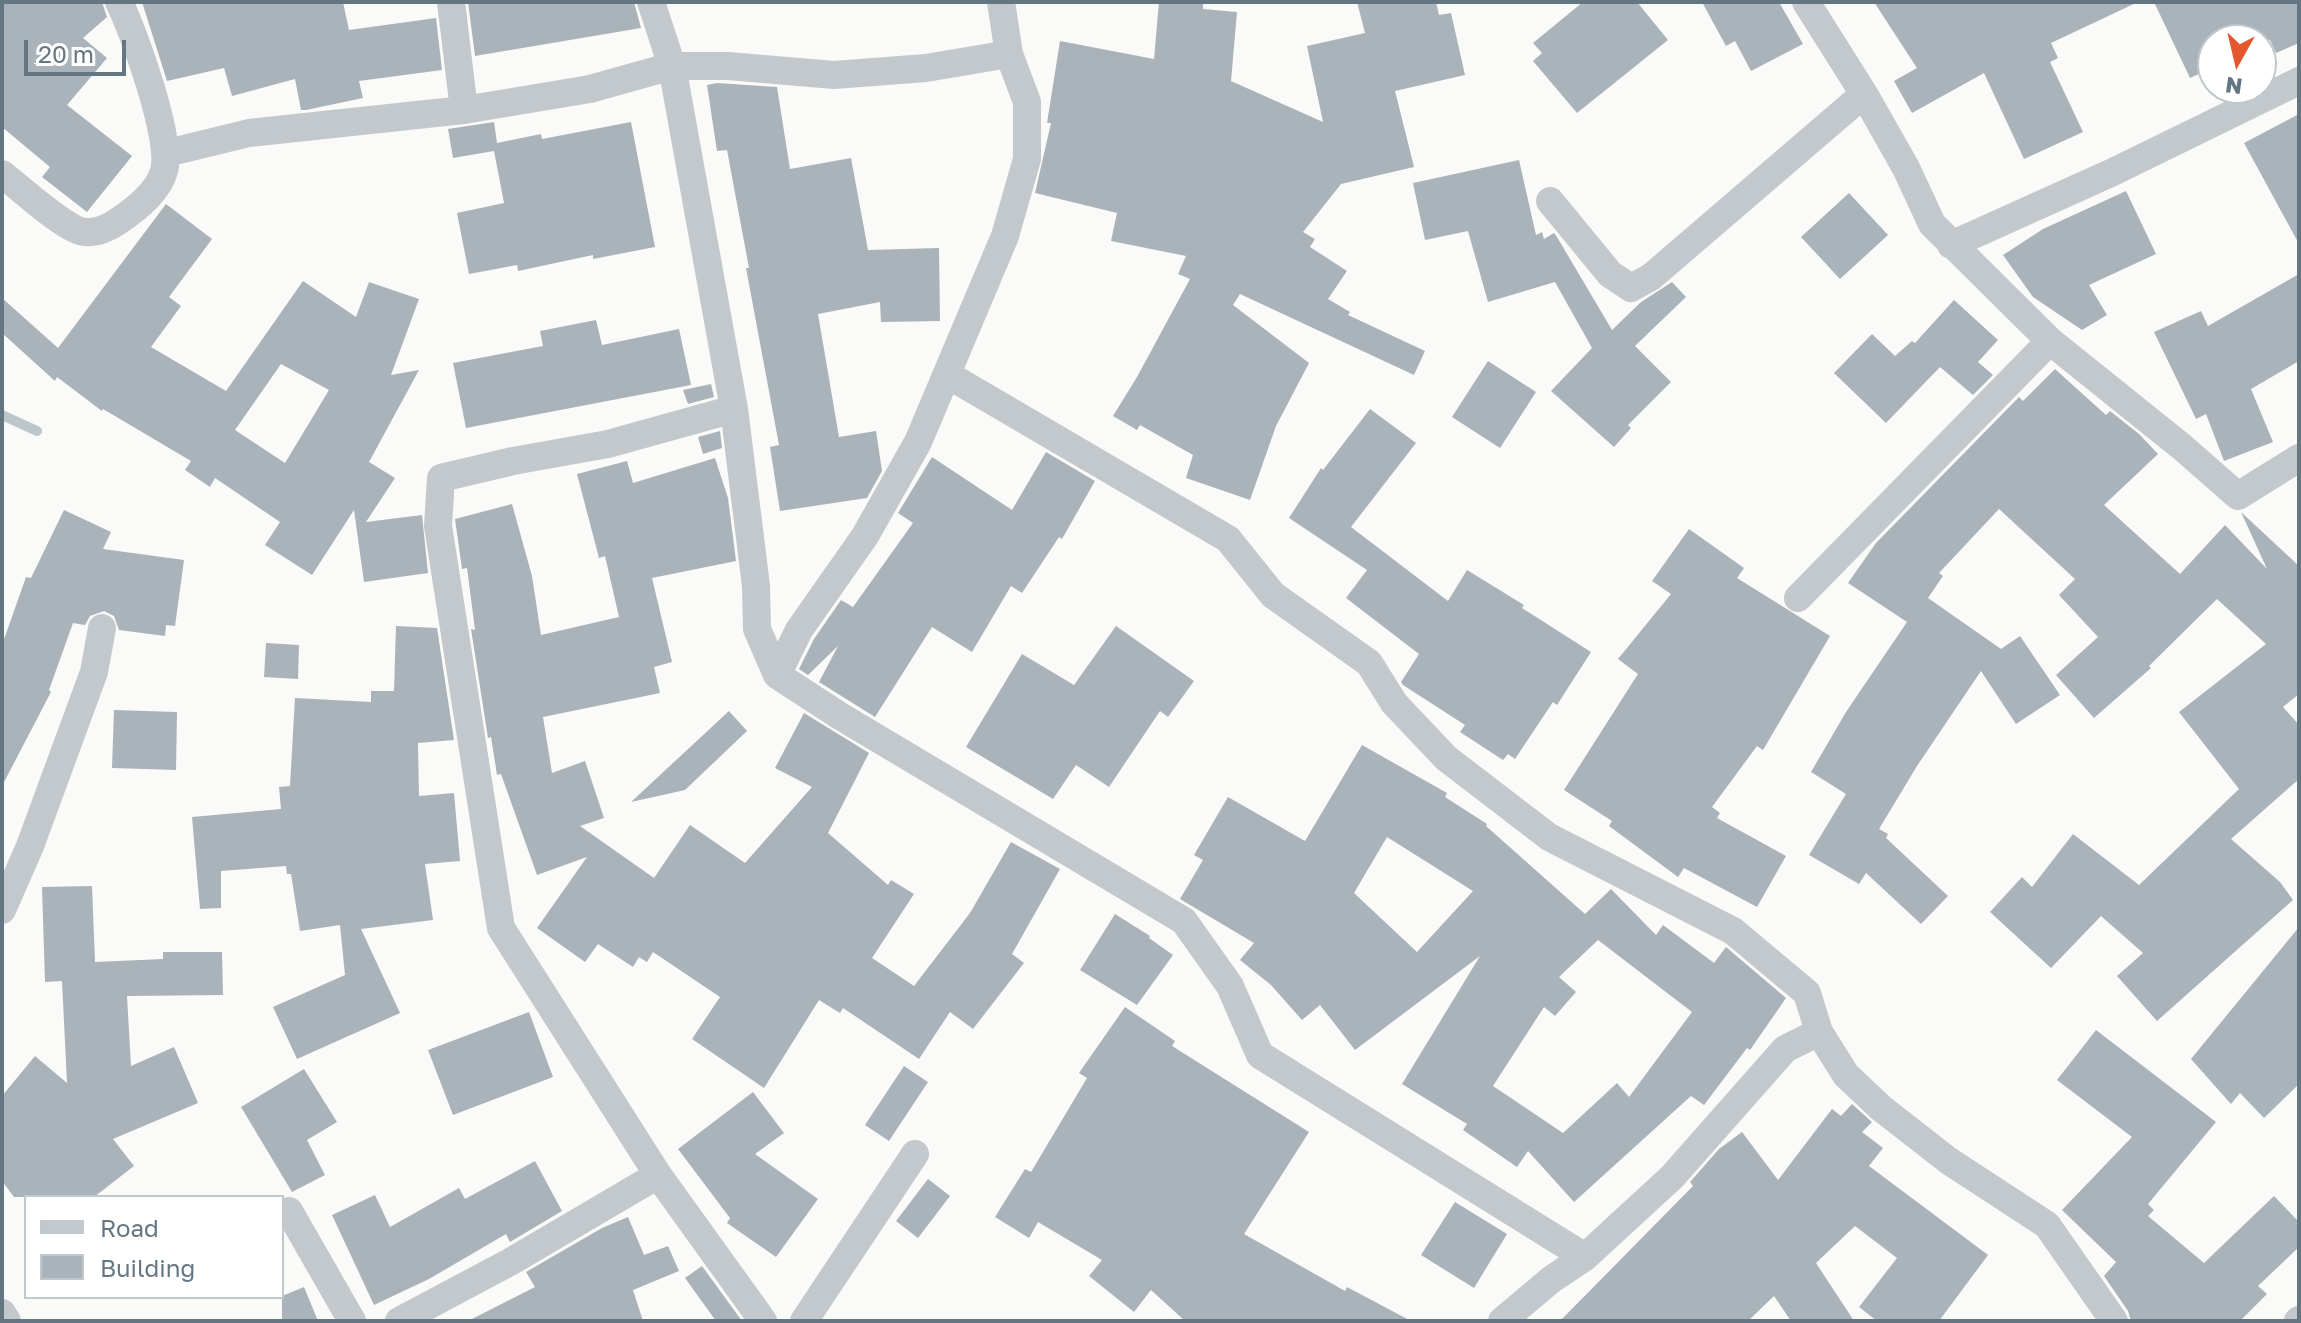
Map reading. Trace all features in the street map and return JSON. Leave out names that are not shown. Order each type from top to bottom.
[{"type":"street","points":[[2,174],[76,230],[94,233],[116,223],[143,203],[164,173],[167,153],[153,98],[128,19],[119,2]]},
{"type":"street","points":[[451,2],[464,110]]},
{"type":"street","points":[[651,2],[672,66],[734,409],[756,586],[757,629],[777,675],[840,716],[1184,921],[1230,986],[1260,1055],[1585,1257]]},
{"type":"street","points":[[777,675],[799,630],[865,536],[911,456],[1005,236],[1027,159],[1027,102],[1009,54],[1001,2]]},
{"type":"street","points":[[1806,2],[1864,94],[1906,168],[1932,224],[2050,341],[2238,496],[2299,458]]},
{"type":"street","points":[[167,153],[249,133],[464,110],[590,89],[672,66],[728,66],[834,75],[926,68],[1009,54]]},
{"type":"street","points":[[1951,245],[2113,172],[2299,81]]},
{"type":"street","points":[[1550,201],[1610,274],[1631,288],[1651,277],[1864,94]]},
{"type":"street","points":[[1798,598],[2050,341]]},
{"type":"street","points":[[948,375],[1228,539],[1273,595],[1369,663],[1394,703],[1446,758],[1549,837],[1733,931],[1807,993],[1819,1032],[1846,1075],[1881,1108],[1949,1161],[2047,1225],[2114,1321]]},
{"type":"street","points":[[734,409],[608,444],[441,478],[438,526],[501,928],[658,1175],[763,1321]]},
{"type":"street","points":[[2,910],[30,846],[94,672],[102,628]]},
{"type":"street","points":[[1502,1321],[1552,1279],[1585,1257],[1672,1177],[1785,1049],[1819,1032]]},
{"type":"street","points":[[804,1321],[915,1154]]},
{"type":"street","points":[[399,1321],[510,1262],[658,1175]]},
{"type":"street","points":[[289,1211],[352,1321]]},
{"type":"street","points":[[2,1313],[7,1321]]},
{"type":"building","points":[[2,2],[102,2],[107,17],[83,38],[107,58],[67,105],[132,156],[87,212],[42,177],[50,167],[2,127]]},
{"type":"building","points":[[142,2],[343,2],[349,30],[436,18],[442,70],[359,81],[363,98],[306,110],[301,110],[295,79],[232,96],[224,68],[167,81]]},
{"type":"building","points":[[468,2],[634,2],[641,28],[475,56]]},
{"type":"building","points":[[1159,2],[1203,2],[1203,9],[1237,12],[1231,81],[1323,122],[1307,46],[1365,33],[1357,2],[1436,2],[1439,15],[1451,13],[1465,75],[1395,91],[1414,167],[1341,184],[1303,232],[1315,239],[1310,247],[1347,271],[1328,299],[1350,312],[1348,315],[1425,351],[1414,375],[1240,294],[1233,305],[1309,363],[1276,426],[1250,500],[1186,478],[1193,455],[1140,425],[1137,430],[1113,416],[1190,279],[1178,274],[1186,256],[1111,241],[1117,213],[1035,193],[1051,123],[1047,123],[1060,41],[1154,59]]},
{"type":"building","points":[[1583,2],[1637,2],[1668,40],[1577,113],[1533,61],[1542,53],[1533,43]]},
{"type":"building","points":[[1702,2],[1779,2],[1803,44],[1751,71],[1735,41],[1726,46]]},
{"type":"building","points":[[1874,2],[2138,2],[2051,43],[2058,58],[2050,62],[2083,132],[2024,159],[1984,73],[1912,113],[1894,81],[1917,68]]},
{"type":"building","points":[[2154,2],[2299,2],[2299,43],[2277,53],[2277,24],[2197,24],[2197,75],[2190,78]]},
{"type":"building","points":[[707,85],[777,87],[790,169],[851,158],[868,250],[939,248],[940,321],[881,322],[880,302],[818,314],[839,437],[876,431],[882,471],[867,498],[780,511],[770,447],[779,445],[746,268],[749,268],[727,150],[717,151]]},
{"type":"building","points":[[2299,114],[2299,244],[2244,143]]},
{"type":"building","points":[[494,122],[497,143],[541,134],[542,139],[631,122],[655,247],[593,259],[593,255],[518,271],[517,265],[469,274],[457,213],[504,203],[494,151],[453,158],[448,129]]},
{"type":"building","points":[[1519,160],[1536,235],[1542,232],[1544,239],[1554,233],[1612,330],[1641,302],[1672,282],[1686,297],[1635,346],[1671,382],[1628,425],[1631,428],[1614,447],[1551,391],[1592,348],[1555,282],[1488,302],[1468,231],[1425,240],[1413,183]]},
{"type":"building","points":[[2126,191],[2156,254],[2089,285],[2107,315],[2082,330],[2033,297],[2003,255],[2043,229]]},
{"type":"building","points":[[1849,193],[1888,235],[1840,279],[1801,237]]},
{"type":"building","points":[[166,204],[212,239],[169,297],[181,306],[151,347],[226,391],[303,281],[356,317],[369,282],[419,299],[391,375],[419,370],[369,462],[395,478],[366,522],[422,515],[428,573],[364,582],[354,510],[312,575],[265,545],[280,522],[215,478],[210,487],[185,470],[191,461],[102,411],[57,377],[55,381],[2,333],[2,298],[58,348]],"holes":[[[281,364],[329,390],[285,463],[235,430]]]},
{"type":"building","points":[[2299,274],[2299,361],[2251,389],[2273,442],[2224,461],[2206,414],[2196,419],[2154,332],[2201,311],[2208,326]]},
{"type":"building","points":[[1954,300],[1998,340],[1978,362],[1993,375],[1973,395],[1940,367],[1886,423],[1834,373],[1872,334],[1895,356],[1912,341],[1915,343]]},
{"type":"building","points":[[596,320],[602,345],[679,329],[691,385],[466,428],[453,363],[543,346],[540,331]]},
{"type":"building","points":[[1488,361],[1536,392],[1500,448],[1452,417]]},
{"type":"building","points":[[2055,369],[2106,415],[2110,411],[2139,434],[2158,454],[2104,505],[2180,574],[2225,525],[2267,569],[2241,512],[2299,566],[2299,694],[2283,707],[2299,725],[2299,779],[2231,839],[2280,882],[2293,900],[2157,1021],[2117,976],[2143,953],[2101,916],[2051,968],[1990,912],[2022,877],[2032,887],[2073,834],[2139,885],[2239,789],[2179,712],[2266,644],[2217,599],[2149,666],[2151,668],[2094,718],[2056,675],[2098,637],[2059,595],[2075,579],[1999,509],[1939,573],[1943,576],[1928,598],[2001,649],[2020,636],[2060,695],[2016,724],[1981,671],[1917,766],[1879,829],[1888,834],[1886,838],[1948,896],[1921,924],[1866,873],[1859,884],[1809,855],[1846,794],[1811,772],[1846,712],[1907,622],[1848,583],[1876,543],[2019,397],[2023,401]]},
{"type":"building","points":[[711,384],[714,397],[688,404],[683,390]]},
{"type":"building","points":[[1370,409],[1416,443],[1351,527],[1448,601],[1467,570],[1591,652],[1557,705],[1553,702],[1515,759],[1508,754],[1503,760],[1460,732],[1465,725],[1403,685],[1401,682],[1419,654],[1346,598],[1367,570],[1289,518],[1321,468],[1323,470]]},
{"type":"building","points":[[720,431],[722,448],[703,454],[698,437]]},
{"type":"building","points":[[1046,452],[1095,481],[1062,539],[1059,537],[1022,593],[1011,586],[972,652],[932,627],[875,717],[819,682],[838,646],[808,675],[799,669],[814,639],[841,600],[853,607],[913,523],[898,513],[932,457],[1012,510]]},
{"type":"building","points":[[715,458],[728,498],[736,561],[652,578],[672,662],[654,667],[660,693],[543,717],[552,773],[585,761],[604,818],[580,826],[654,878],[690,825],[745,863],[812,787],[775,768],[804,713],[869,753],[828,833],[888,885],[891,880],[914,894],[872,958],[914,986],[970,913],[1011,842],[1060,869],[1012,954],[1024,963],[973,1029],[950,1012],[919,1059],[843,1008],[840,1013],[819,1000],[764,1088],[692,1039],[720,997],[653,952],[647,962],[639,957],[633,967],[598,944],[585,962],[537,928],[587,857],[537,875],[501,774],[497,775],[471,629],[475,630],[467,568],[462,569],[455,519],[512,504],[532,576],[541,635],[619,617],[605,556],[599,558],[577,474],[627,461],[633,483]]},
{"type":"building","points":[[64,510],[111,532],[103,549],[184,560],[175,626],[166,625],[165,636],[119,630],[114,616],[104,611],[90,616],[85,625],[73,623],[49,690],[51,692],[2,786],[2,645],[26,577],[31,578]]},
{"type":"building","points":[[1689,529],[1744,568],[1737,578],[1830,636],[1763,750],[1757,746],[1712,807],[1720,813],[1717,818],[1786,856],[1757,907],[1684,868],[1678,877],[1609,826],[1612,821],[1564,790],[1638,674],[1618,659],[1671,594],[1652,581]]},
{"type":"building","points":[[396,626],[437,628],[454,740],[418,743],[419,796],[454,793],[460,861],[425,864],[433,920],[361,929],[400,1013],[297,1059],[273,1007],[345,975],[340,925],[300,931],[291,874],[287,874],[286,866],[221,871],[221,908],[200,909],[192,817],[281,809],[279,787],[290,786],[295,698],[371,702],[371,691],[394,691]]},
{"type":"building","points":[[1116,626],[1194,681],[1168,717],[1160,711],[1109,787],[1076,765],[1053,799],[966,747],[1022,654],[1074,685]]},
{"type":"building","points":[[266,643],[299,645],[298,679],[264,677]]},
{"type":"building","points":[[114,710],[177,712],[176,770],[112,768]]},
{"type":"building","points":[[729,711],[747,731],[685,790],[631,802]]},
{"type":"building","points":[[1362,745],[1447,793],[1445,797],[1487,824],[1585,914],[1611,889],[1656,935],[1663,925],[1714,963],[1726,947],[1786,998],[1750,1050],[1747,1048],[1704,1105],[1691,1096],[1574,1202],[1528,1151],[1517,1167],[1463,1130],[1467,1124],[1402,1084],[1480,956],[1355,1050],[1320,1005],[1302,1020],[1271,985],[1240,960],[1254,943],[1180,899],[1203,860],[1194,855],[1228,797],[1305,841]],"holes":[[[1387,837],[1473,891],[1417,952],[1354,893]],[[1598,940],[1692,1012],[1629,1097],[1617,1083],[1563,1133],[1493,1086],[1544,1007],[1555,1016],[1576,992],[1559,977]]]},
{"type":"building","points":[[92,886],[95,962],[163,959],[163,952],[222,952],[223,995],[127,996],[131,1066],[174,1047],[198,1103],[113,1139],[134,1166],[97,1195],[14,1197],[2,1181],[2,1096],[35,1056],[67,1083],[62,981],[45,982],[42,887]]},
{"type":"building","points":[[1115,914],[1173,955],[1137,1005],[1080,970]]},
{"type":"building","points":[[2299,927],[2299,1084],[2264,1118],[2240,1093],[2231,1104],[2191,1059]]},
{"type":"building","points":[[1125,1007],[1175,1041],[1172,1046],[1309,1132],[1244,1234],[1345,1291],[1347,1287],[1411,1321],[1185,1321],[1151,1290],[1134,1312],[1089,1276],[1102,1260],[1038,1222],[1029,1238],[995,1217],[1025,1169],[1031,1172],[1087,1078],[1079,1073]]},
{"type":"building","points":[[529,1012],[553,1077],[453,1115],[428,1050]]},
{"type":"building","points":[[2096,1030],[2216,1122],[2148,1204],[2154,1210],[2148,1216],[2204,1263],[2274,1196],[2299,1222],[2299,1247],[2258,1286],[2267,1294],[2240,1321],[2131,1321],[2128,1311],[2104,1276],[2116,1262],[2062,1210],[2132,1137],[2057,1080]]},
{"type":"building","points":[[904,1066],[928,1082],[889,1141],[865,1125]]},
{"type":"building","points":[[304,1069],[337,1122],[307,1140],[325,1175],[292,1192],[241,1107]]},
{"type":"building","points":[[753,1092],[784,1133],[755,1154],[818,1199],[776,1257],[727,1223],[730,1218],[678,1149]]},
{"type":"building","points":[[1852,1104],[1872,1122],[1862,1132],[1883,1148],[1869,1166],[1988,1255],[1939,1321],[1877,1321],[1859,1307],[1897,1258],[1855,1226],[1816,1263],[1854,1321],[1791,1321],[1774,1296],[1748,1321],[1560,1321],[1693,1186],[1690,1182],[1719,1149],[1742,1132],[1778,1180],[1832,1109],[1841,1116]]},
{"type":"building","points":[[535,1161],[562,1211],[510,1242],[506,1234],[429,1279],[374,1305],[332,1215],[375,1195],[390,1227],[459,1188],[465,1199]]},
{"type":"building","points":[[928,1179],[950,1196],[918,1238],[896,1221]]},
{"type":"building","points":[[1455,1202],[1507,1234],[1474,1288],[1421,1255]]},
{"type":"building","points":[[628,1217],[644,1255],[668,1246],[679,1271],[633,1290],[643,1321],[468,1321],[535,1287],[526,1272],[602,1228]]},
{"type":"building","points":[[702,1266],[742,1321],[716,1321],[685,1278]]},
{"type":"building","points":[[304,1287],[318,1321],[282,1321],[284,1295]]},
{"type":"waterway","points":[[2,415],[37,431]]}]
